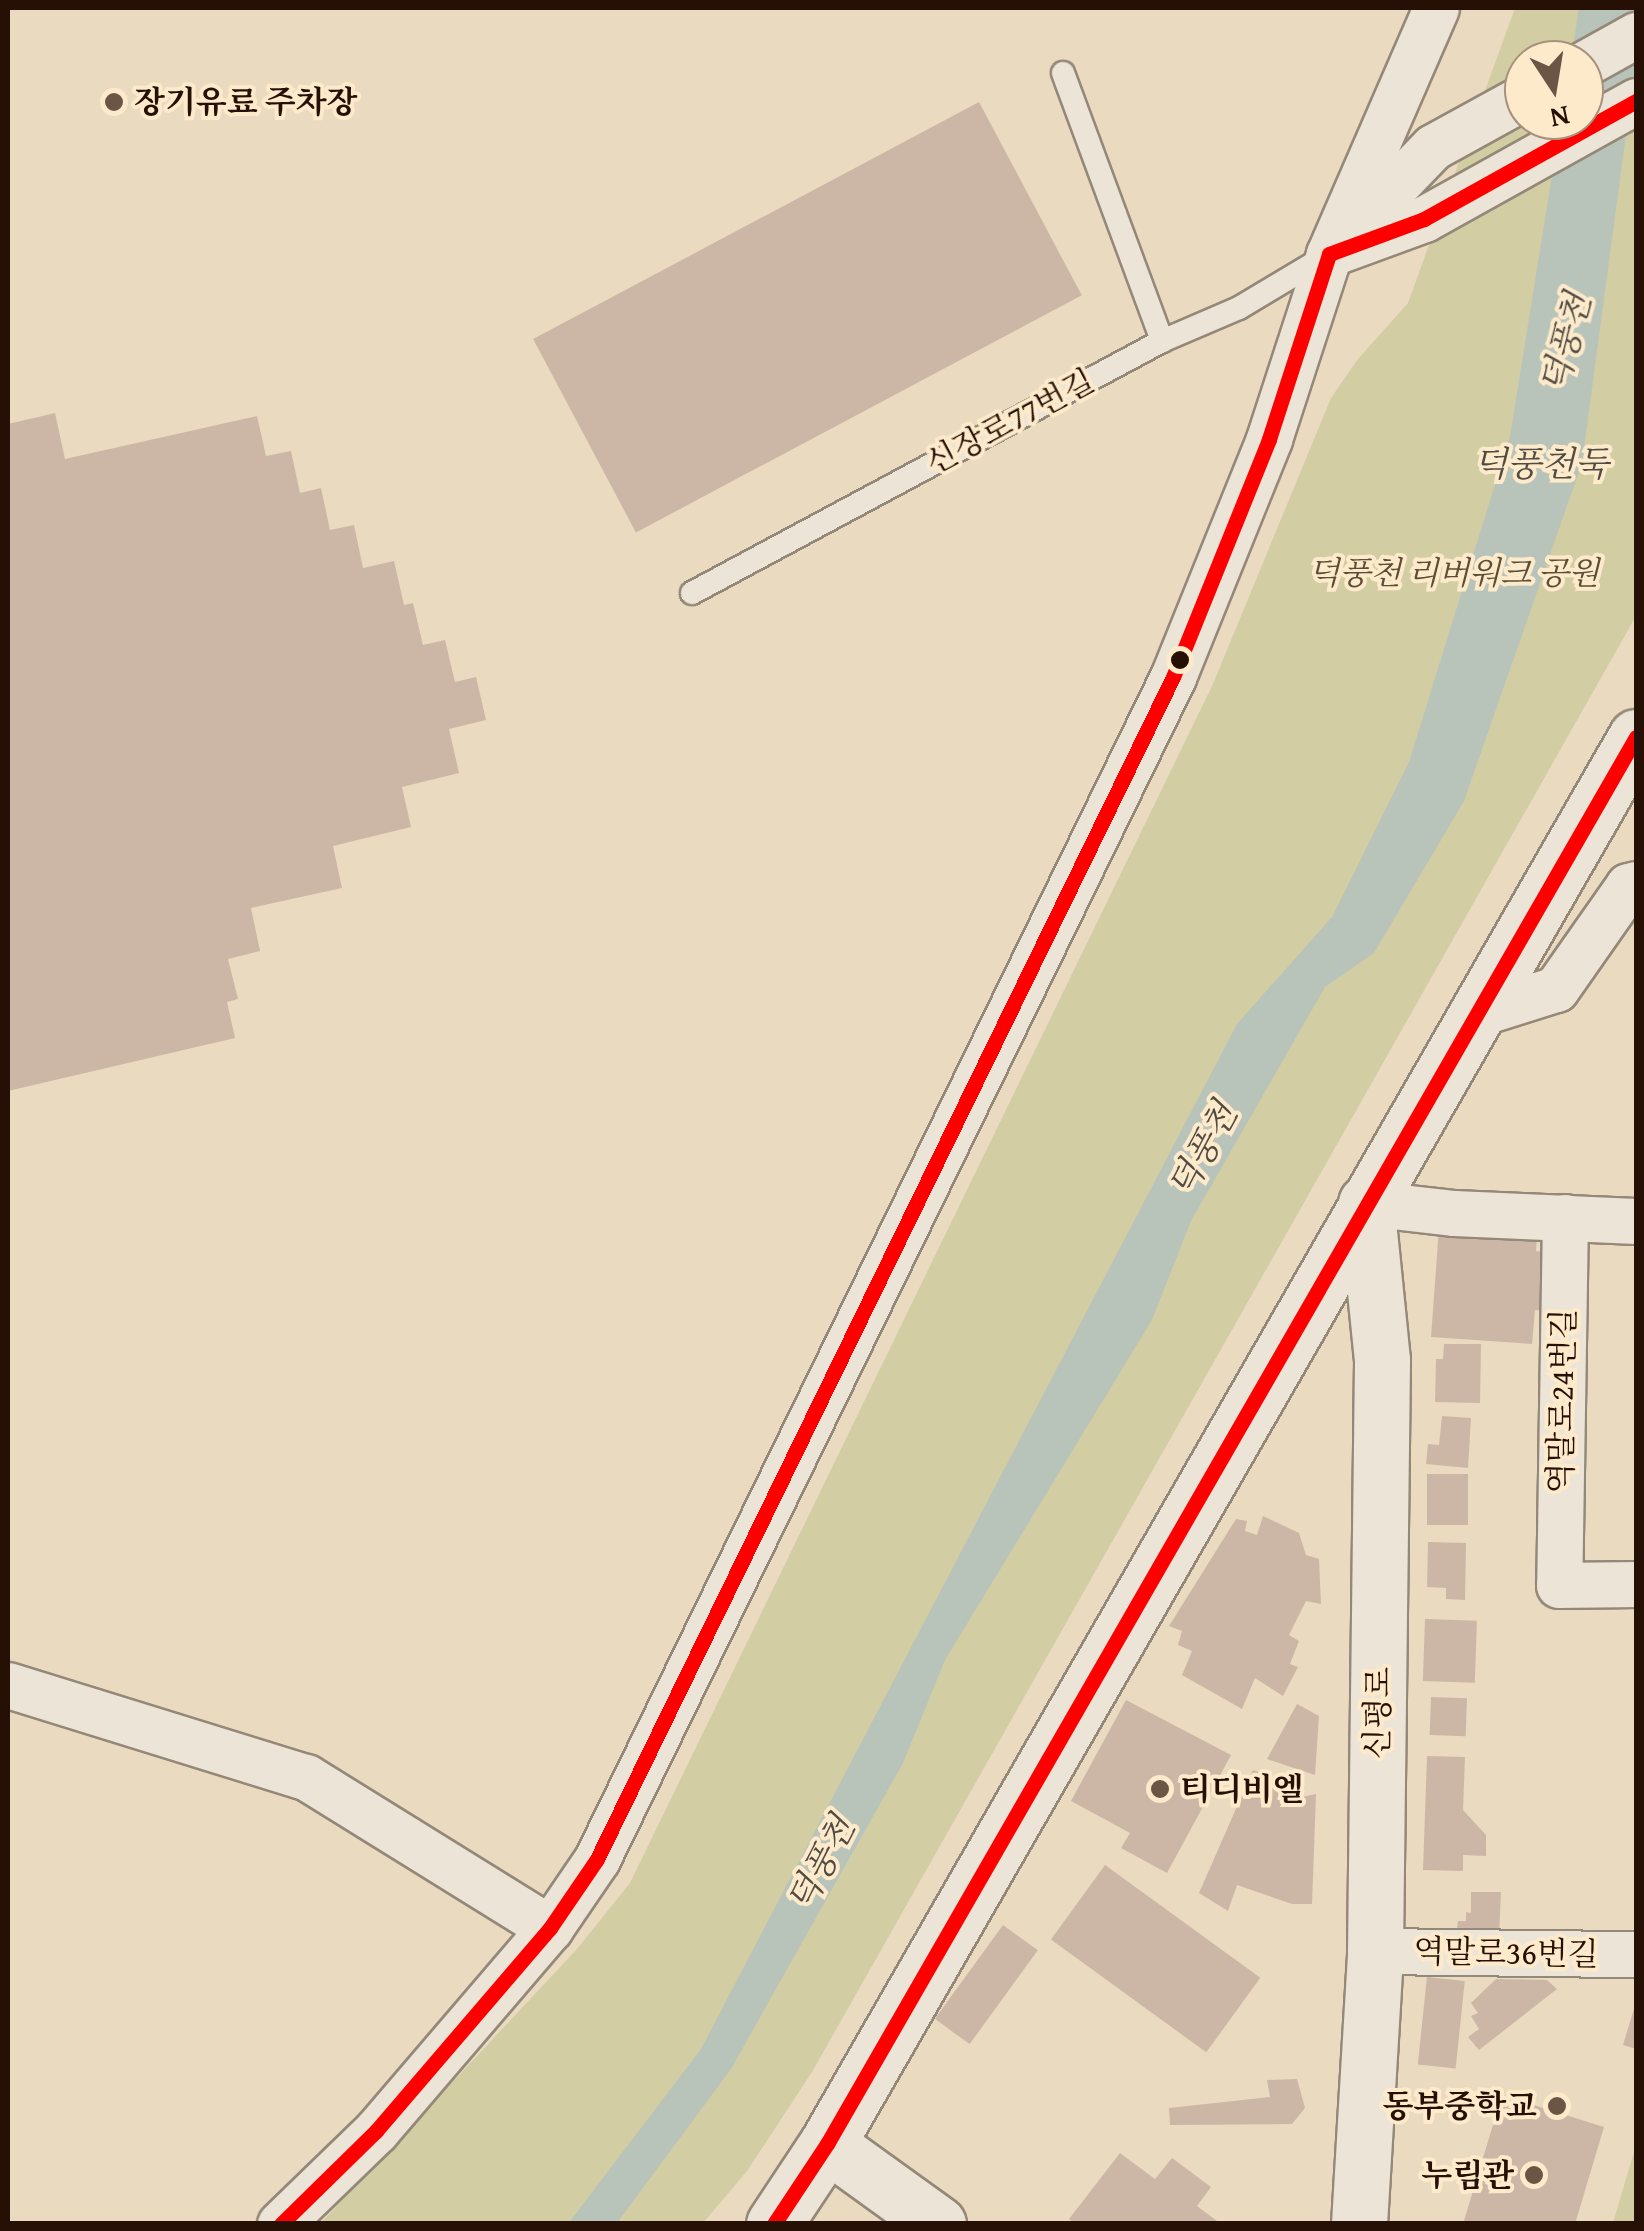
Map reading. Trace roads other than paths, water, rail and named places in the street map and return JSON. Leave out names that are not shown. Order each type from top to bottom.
[{"type":"street","points":[[280,2224],[376,2132],[550,1928],[597,1859],[1173,677],[1269,439],[1329,254],[1436,8]]},
{"type":"street","points":[[1604,53],[1636,36]]},
{"type":"street","points":[[1329,254],[1424,219],[1636,102]]},
{"type":"street","points":[[1329,254],[1433,147],[1504,108]]},
{"type":"street","points":[[774,2224],[827,2144],[1636,736]]},
{"type":"street","points":[[1476,1014],[1556,989],[1628,886],[1636,884]]},
{"type":"street","points":[[1366,1203],[1444,1212],[1636,1220]]},
{"type":"street","name":"신평로","points":[[1360,2224],[1375,1950],[1382,1360],[1366,1203]]},
{"type":"street","name":"역말로24번길","points":[[1564,1217],[1558,1585],[1636,1584]]},
{"type":"street","points":[[8,1685],[306,1777],[550,1928]]},
{"type":"street","name":"역말로36번길","points":[[1375,1950],[1633,1946]]},
{"type":"street","points":[[827,2144],[938,2224]]},
{"type":"lane","points":[[1063,74],[1162,341]]},
{"type":"lane","name":"신장로77번길","points":[[692,593],[1162,341],[1238,308],[1329,254]]},
{"type":"water","name":"덕풍천둑","points":[[1579,8],[1636,8],[1636,60],[1582,463],[1464,801],[1374,953],[1325,987],[1191,1221],[1152,1320],[945,1660],[903,1763],[731,2069],[617,2223],[568,2224],[701,2049],[1237,1024],[1332,917],[1409,762],[1510,436],[1558,140],[1604,140],[1604,40],[1574,40]]},
{"type":"place","name":"장기유료 주차장","points":[[114,102]]},
{"type":"place","name":"티디비엘","points":[[1160,1789]]},
{"type":"place","name":"동부중학교","points":[[1557,2106]]},
{"type":"place","name":"누림관","points":[[1534,2175]]},
{"type":"water label","name":"덕풍천","points":[[1566,343]]},
{"type":"water label","name":"덕풍천","points":[[1203,1150]]},
{"type":"water label","name":"덕풍천","points":[[821,1864]]},
{"type":"park label","name":"덕풍천 리버워크 공원","points":[[1454,573]]}]
